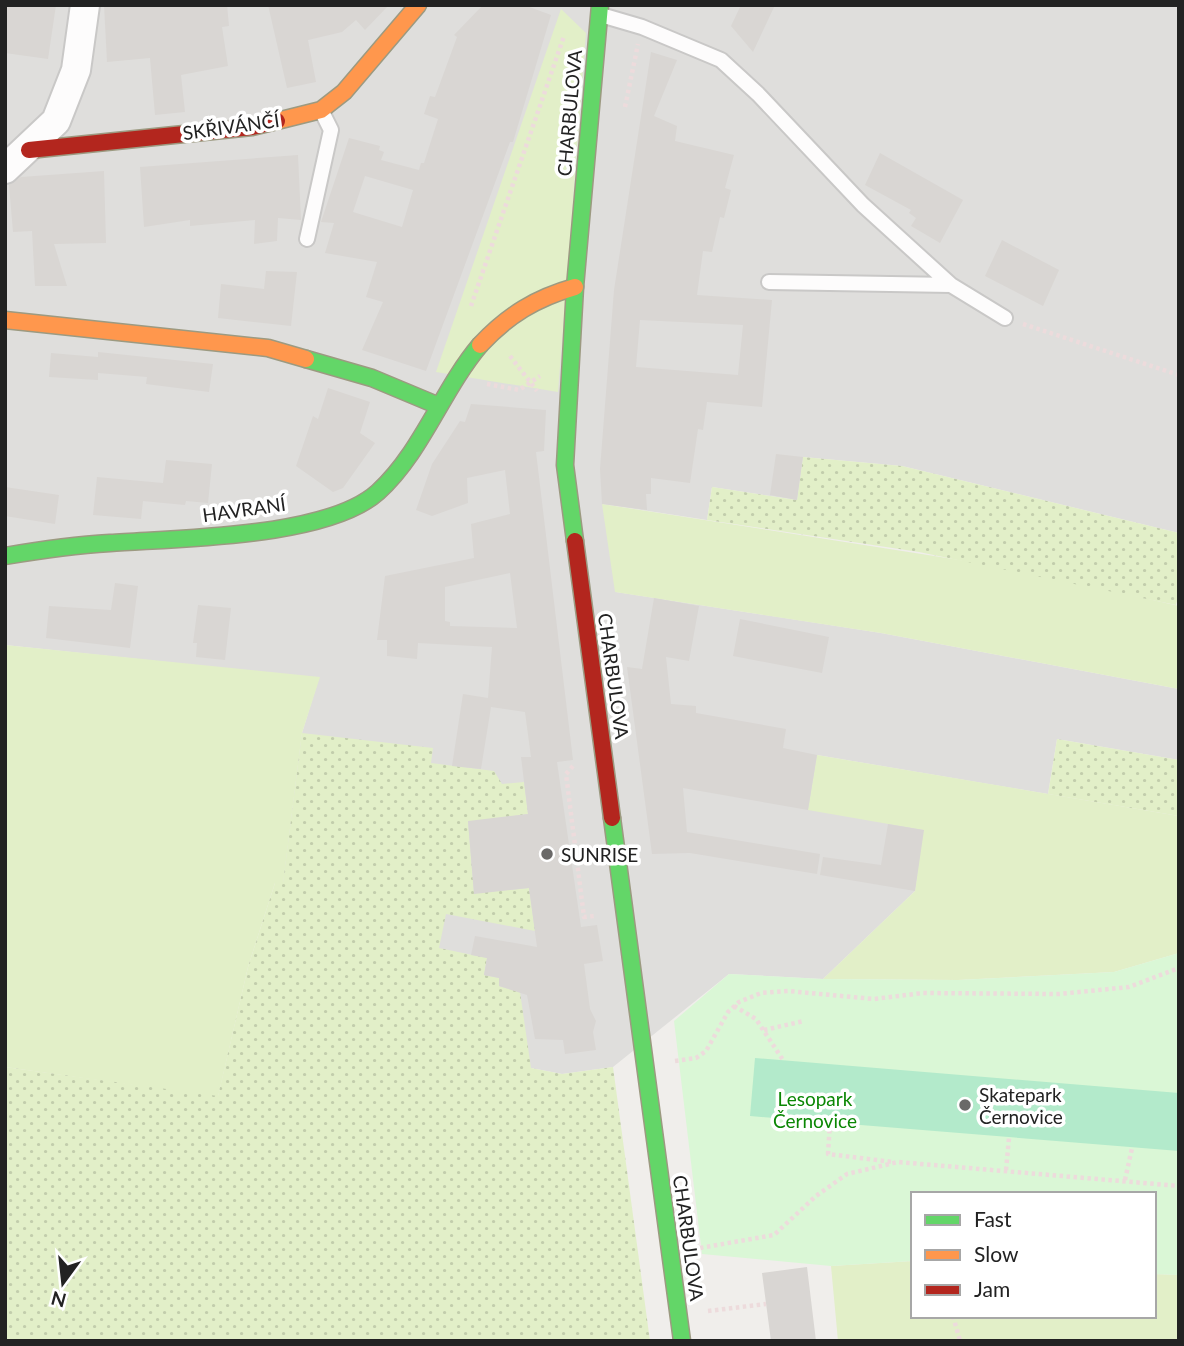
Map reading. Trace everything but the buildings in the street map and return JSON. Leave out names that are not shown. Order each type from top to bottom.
[{"type":"street","points":[[5,169],[56,121],[76,70],[85,5]]},
{"type":"street","name":"SKŘIVÁNČÍ","points":[[29,149],[251,127],[321,110],[344,92],[418,5]]},
{"type":"street","name":"CHARBULOVA","points":[[593,8],[565,465],[682,1341]]},
{"type":"street","name":"HAVRANÍ","points":[[5,556],[45,548],[248,534],[321,518],[368,500],[403,462],[489,331],[526,303],[575,287]]},
{"type":"street","points":[[5,320],[268,348],[372,378],[439,406]]},
{"type":"lane","name":"CHARBULOVA","points":[[593,8],[721,60],[758,94],[863,205],[951,285],[1005,318]]},
{"type":"lane","points":[[307,239],[331,130],[321,110]]},
{"type":"lane","points":[[769,282],[951,285]]},
{"type":"path","points":[[624,114],[642,27]]},
{"type":"path","points":[[471,308],[566,32]]},
{"type":"path","points":[[1005,318],[1179,375]]},
{"type":"path","points":[[457,378],[519,390],[541,375]]},
{"type":"path","points":[[668,1063],[696,1058],[706,1051],[719,1025],[734,1006],[761,993],[789,991],[874,999],[923,993],[1079,993],[1129,987],[1179,968]]},
{"type":"path","points":[[734,1006],[756,1019],[782,1060]]},
{"type":"path","points":[[764,1030],[804,1021]]},
{"type":"path","points":[[830,1123],[828,1154],[1179,1186]]},
{"type":"path","points":[[1006,1170],[1009,1138]]},
{"type":"path","points":[[1125,1180],[1132,1148]]},
{"type":"path","points":[[692,1249],[774,1235],[816,1196],[848,1174],[898,1162]]},
{"type":"path","points":[[724,1309],[766,1304]]},
{"type":"path","points":[[954,1318],[960,1341]]},
{"type":"shaded area","points":[[5,5],[1179,5],[1179,533],[902,466],[803,457],[797,500],[712,487],[707,520],[603,504],[616,592],[881,633],[1179,689],[1179,760],[1057,739],[1048,794],[817,755],[924,830],[915,891],[823,979],[729,974],[613,1067],[562,1074],[238,1011],[283,883],[302,733],[319,678],[5,645]]},
{"type":"green space","points":[[561,9],[586,33],[558,392],[436,372]]},
{"type":"green space","points":[[803,457],[902,466],[1179,533],[1179,593],[1176,605],[919,552],[707,520],[712,487],[797,500]]},
{"type":"green space","points":[[602,504],[1017,569],[1179,606],[1179,689],[881,633],[615,592]]},
{"type":"green space","points":[[5,645],[320,677],[302,733],[283,884],[275,883],[248,967],[218,1097],[5,1067]]},
{"type":"green space","points":[[302,733],[433,748],[431,763],[494,771],[502,784],[524,782],[528,814],[468,822],[474,893],[529,888],[535,931],[446,914],[439,948],[487,958],[484,975],[499,978],[499,986],[520,992],[531,1068],[562,1074],[613,1067],[650,1341],[5,1341],[5,1067],[218,1096],[248,967],[275,883],[283,883]]},
{"type":"green space","points":[[1057,739],[1179,760],[1179,816],[1048,794]]},
{"type":"green space","points":[[817,755],[1179,816],[1179,953],[1114,972],[958,980],[823,979],[915,891],[923,830],[808,810]]},
{"type":"green space","name":"Lesopark Černovice","points":[[1179,953],[1179,1275],[1156,1274],[1156,1192],[911,1192],[911,1261],[831,1266],[702,1254],[674,1021],[729,974],[823,979],[958,980],[1114,972]]},
{"type":"green space","name":"Skatepark Černovice","points":[[755,1058],[1179,1093],[1179,1151],[750,1116]]},
{"type":"green space","points":[[911,1261],[911,1318],[1156,1318],[1156,1274],[1179,1275],[1179,1341],[838,1341],[831,1266]]},
{"type":"traffic: fast","points":[[575,541],[565,465],[575,287],[600,5]]},
{"type":"traffic: fast","points":[[5,556],[84,545],[250,533],[324,519],[355,507],[378,492],[407,458],[454,381],[480,345]]},
{"type":"traffic: fast","points":[[306,359],[372,378],[439,406]]},
{"type":"traffic: fast","points":[[612,818],[682,1341]]},
{"type":"traffic: slow","points":[[277,121],[321,110],[344,92],[418,5]]},
{"type":"traffic: slow","points":[[480,345],[523,309],[548,296],[575,287]]},
{"type":"traffic: slow","points":[[5,320],[268,348],[306,359]]},
{"type":"traffic: jam","points":[[29,150],[252,127],[277,121]]},
{"type":"traffic: jam","points":[[575,541],[612,818]]},
{"type":"place","name":"SUNRISE","points":[[547,854]]},
{"type":"place","name":"Skatepark Černovice","points":[[965,1105]]}]
